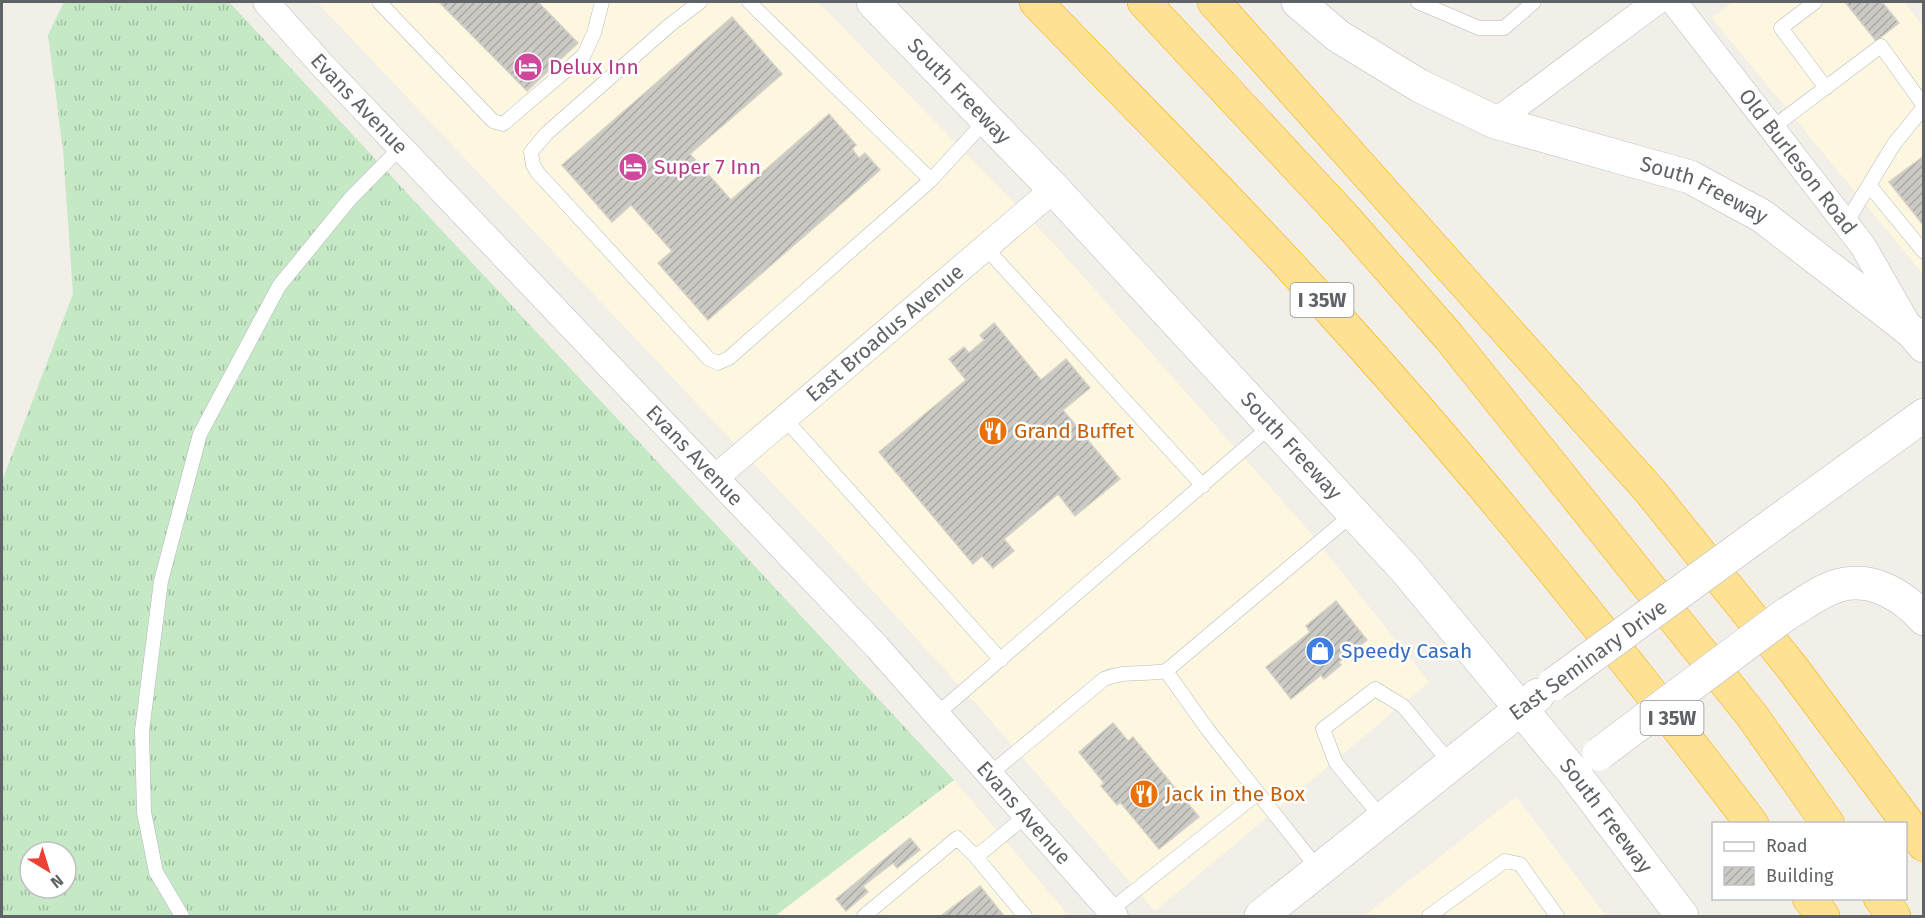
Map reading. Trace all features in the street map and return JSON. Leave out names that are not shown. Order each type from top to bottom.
[{"type":"highway","name":"I 35W","points":[[1036,2],[1323,302],[1401,391],[1632,665],[1750,822]]},
{"type":"highway","name":"I 35W","points":[[1144,2],[1344,217],[1449,337],[1753,717],[1827,822]]},
{"type":"highway","points":[[1214,2],[1650,491],[1794,670],[1907,822]]},
{"type":"highway","points":[[1907,822],[1923,844]]},
{"type":"highway","points":[[1811,900],[1823,916]]},
{"type":"highway","points":[[1882,900],[1894,916]]},
{"type":"main road","name":"South Freeway","points":[[873,2],[988,118],[1406,569],[1574,773],[1682,916]]},
{"type":"main road","name":"South Freeway","points":[[1298,2],[1338,36],[1359,49],[1420,86],[1495,122],[1690,177],[1762,216],[1917,338]]},
{"type":"main road","name":"East Seminary Drive","points":[[1276,908],[1319,870],[1520,708],[1923,415]]},
{"type":"main road","points":[[1574,773],[1785,615],[1839,585],[1863,584],[1901,597],[1923,619]]},
{"type":"street","name":"Evans Avenue","points":[[266,2],[323,66],[402,146],[716,477],[937,714],[1027,815],[1109,915]]},
{"type":"street","points":[[1495,122],[1656,2]]},
{"type":"street","name":"Old Burleson Road","points":[[1674,2],[1863,246],[1917,338]]},
{"type":"street","name":"East Broadus Avenue","points":[[716,477],[1054,189]]},
{"type":"lane","points":[[379,2],[493,121],[503,124],[584,55],[594,33],[602,2]]},
{"type":"lane","points":[[700,2],[547,133],[531,152],[532,165],[538,173],[709,359],[718,363],[729,358],[931,180],[988,118]]},
{"type":"lane","points":[[749,2],[931,180]]},
{"type":"lane","points":[[1418,2],[1479,28],[1503,28],[1534,2]]},
{"type":"lane","points":[[1815,2],[1781,27],[1826,88]]},
{"type":"lane","points":[[1772,128],[1881,46],[1923,106],[1894,144],[1845,223]]},
{"type":"lane","points":[[182,916],[156,872],[144,812],[142,731],[161,581],[200,434],[279,286],[350,200],[402,146]]},
{"type":"lane","points":[[1869,185],[1923,252]]},
{"type":"lane","points":[[985,247],[1203,486]]},
{"type":"lane","points":[[785,419],[1001,660]]},
{"type":"lane","points":[[937,714],[1273,424]]},
{"type":"lane","points":[[990,774],[1104,679],[1120,672],[1137,674],[1166,671],[1354,513]]},
{"type":"lane","points":[[1166,671],[1208,730],[1319,870]]},
{"type":"lane","points":[[1383,819],[1336,763],[1323,729],[1374,689],[1403,706],[1450,764]]},
{"type":"lane","points":[[1109,915],[1258,793]]},
{"type":"lane","points":[[976,857],[1027,815]]},
{"type":"lane","points":[[864,916],[957,838],[976,857],[1025,916]]},
{"type":"lane","points":[[1429,916],[1505,861],[1520,864],[1557,916]]},
{"type":"shaded area","points":[[317,2],[818,2],[1056,246],[1309,531],[1429,682],[1155,911],[980,708],[829,543]]},
{"type":"shaded area","points":[[1733,2],[1904,2],[1923,27],[1923,274],[1712,18]]},
{"type":"shaded area","points":[[954,780],[1069,916],[775,916],[795,900]]},
{"type":"shaded area","points":[[1516,797],[1606,916],[1364,916]]},
{"type":"green space","points":[[64,2],[229,2],[954,780],[775,916],[2,916],[2,481],[73,294],[63,150],[48,35]]},
{"type":"building","name":"Delux Inn","points":[[439,2],[538,2],[578,43],[527,91]]},
{"type":"building","points":[[1845,2],[1882,2],[1899,23],[1876,41]]},
{"type":"building","name":"Super 7 Inn","points":[[732,17],[782,74],[690,154],[731,200],[829,114],[856,145],[852,149],[859,158],[865,153],[880,170],[708,320],[658,263],[672,251],[631,205],[612,222],[562,165]]},
{"type":"building","points":[[1924,156],[1924,226],[1889,182]]},
{"type":"building","name":"Grand Buffet","points":[[994,323],[1041,380],[1066,359],[1090,388],[1063,410],[1120,479],[1075,516],[1058,494],[1004,539],[1014,551],[993,568],[982,556],[973,564],[879,452],[966,380],[949,359],[964,347],[969,353],[984,340],[980,335]]},
{"type":"building","name":"Speedy Casah","points":[[1336,601],[1367,640],[1339,662],[1341,665],[1324,679],[1321,675],[1291,699],[1266,667],[1310,632],[1306,626]]},
{"type":"building","name":"Jack in the Box","points":[[1113,723],[1128,741],[1133,737],[1199,817],[1159,849],[1120,802],[1117,805],[1101,786],[1104,783],[1079,752]]},
{"type":"building","points":[[910,838],[920,850],[897,868],[893,863],[863,886],[868,892],[846,911],[836,899]]},
{"type":"building","points":[[980,886],[1004,916],[941,916]]},
{"type":"place","name":"Delux Inn","points":[[528,67]]},
{"type":"place","name":"Super 7 Inn","points":[[633,167]]},
{"type":"place","name":"Grand Buffet","points":[[993,431]]},
{"type":"place","name":"Speedy Casah","points":[[1320,651]]},
{"type":"place","name":"Jack in the Box","points":[[1144,794]]}]
